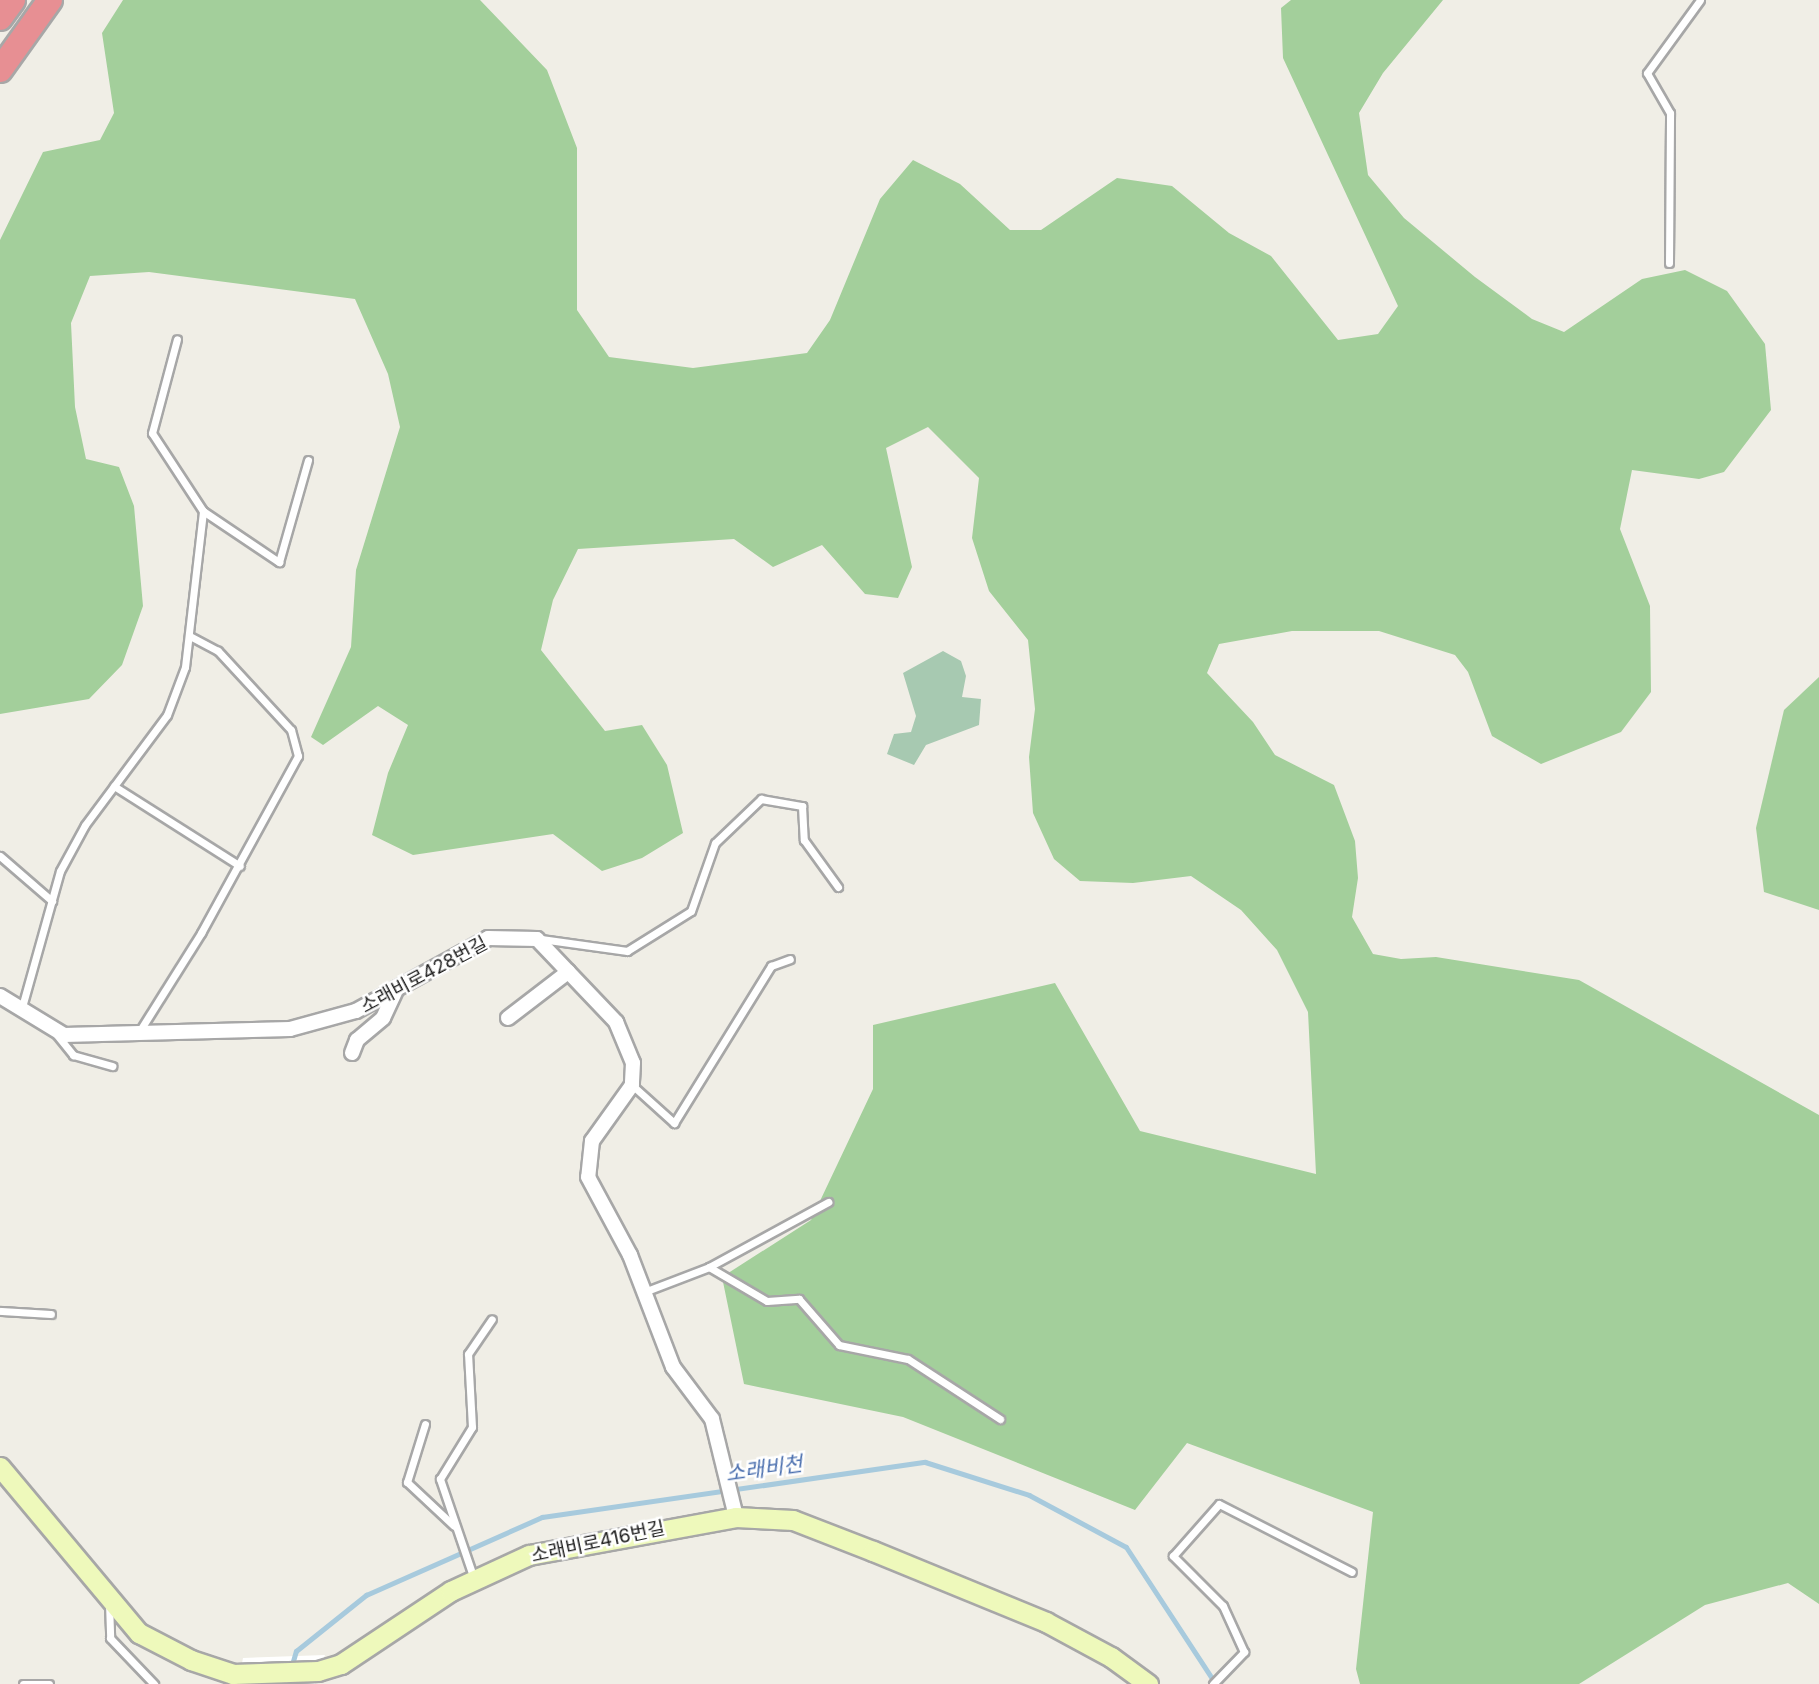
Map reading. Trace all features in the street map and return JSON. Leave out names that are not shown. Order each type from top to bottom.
[{"type":"highway","points":[[0,8],[5,0]]},
{"type":"highway","points":[[0,18],[13,0]]},
{"type":"highway","points":[[0,70],[50,0]]},
{"type":"street","name":"소래비로428번길","points":[[0,996],[64,1035],[290,1029],[356,1011],[488,938],[537,939]]},
{"type":"street","points":[[537,939],[616,1021],[633,1063],[632,1085],[592,1141],[588,1177],[630,1255],[673,1367],[712,1419],[733,1510]]},
{"type":"street","points":[[508,1018],[568,972]]},
{"type":"street","points":[[352,1053],[357,1040],[383,1018],[397,988]]},
{"type":"street","name":"소래비로416번길","points":[[0,1467],[139,1633],[191,1660],[233,1674],[318,1671],[341,1664],[471,1571],[529,1555],[733,1510],[793,1520],[1046,1622],[1111,1657],[1148,1684]]},
{"type":"lane","points":[[1669,263],[1670,113],[1647,73],[1700,0]]},
{"type":"lane","points":[[177,339],[152,433],[203,511],[279,562],[309,460]]},
{"type":"lane","points":[[22,1007],[60,871],[85,825],[167,715],[185,667],[203,511]]},
{"type":"lane","points":[[138,1033],[240,866],[298,757],[291,730],[218,651],[190,636]]},
{"type":"lane","points":[[114,786],[240,866]]},
{"type":"lane","points":[[537,939],[627,951],[691,911],[715,843],[761,799],[802,806],[804,840],[838,887]]},
{"type":"lane","points":[[0,856],[52,901]]},
{"type":"lane","points":[[632,1085],[674,1124],[771,966],[790,959]]},
{"type":"lane","points":[[50,1026],[73,1055],[112,1066]]},
{"type":"lane","points":[[644,1292],[709,1267],[828,1202]]},
{"type":"lane","points":[[709,1267],[766,1301],[799,1298],[839,1345],[908,1359],[1000,1419]]},
{"type":"lane","points":[[0,1311],[51,1314]]},
{"type":"lane","points":[[471,1571],[440,1479],[472,1427],[468,1354],[492,1319]]},
{"type":"lane","points":[[425,1424],[407,1482],[457,1528]]},
{"type":"lane","points":[[1213,1684],[1244,1652],[1223,1605],[1173,1556],[1219,1504],[1352,1572]]},
{"type":"lane","points":[[108,1598],[110,1638],[154,1684]]},
{"type":"lane","points":[[23,1684],[49,1684]]},
{"type":"green space","points":[[123,0],[480,0],[547,70],[577,148],[577,310],[609,357],[693,368],[807,353],[830,320],[880,199],[913,160],[960,184],[1010,230],[1041,230],[1117,178],[1172,186],[1229,233],[1271,256],[1338,340],[1378,334],[1398,306],[1283,58],[1281,8],[1291,0],[1443,0],[1383,73],[1359,113],[1368,175],[1404,218],[1475,277],[1532,319],[1564,332],[1642,279],[1685,270],[1727,291],[1765,344],[1771,410],[1724,472],[1699,479],[1632,470],[1620,529],[1650,606],[1651,692],[1621,732],[1541,764],[1492,736],[1468,672],[1455,655],[1379,631],[1292,631],[1219,644],[1207,673],[1253,722],[1275,755],[1334,785],[1355,841],[1358,878],[1352,917],[1373,954],[1401,959],[1436,957],[1579,980],[1819,1115],[1819,1604],[1788,1583],[1705,1605],[1579,1684],[1360,1684],[1356,1669],[1373,1512],[1187,1443],[1135,1510],[903,1417],[744,1384],[722,1277],[811,1220],[873,1089],[873,1025],[1055,983],[1140,1131],[1316,1174],[1308,1012],[1277,950],[1241,910],[1191,876],[1133,883],[1080,881],[1054,859],[1033,813],[1029,757],[1035,709],[1028,640],[989,591],[972,538],[979,478],[928,427],[886,448],[912,567],[898,598],[865,594],[822,545],[773,567],[734,539],[578,549],[553,600],[541,650],[605,731],[642,725],[667,765],[683,833],[642,858],[602,871],[553,834],[413,855],[372,835],[388,773],[408,725],[378,706],[323,745],[311,737],[351,647],[356,570],[400,427],[388,374],[355,299],[149,272],[90,276],[71,323],[75,407],[86,459],[119,467],[134,506],[143,606],[122,665],[89,699],[0,714],[0,240],[43,152],[100,140],[114,113],[102,33]]},
{"type":"green space","points":[[943,651],[961,661],[966,676],[962,697],[981,699],[979,725],[926,745],[914,765],[887,754],[894,734],[911,732],[916,716],[903,673]]},
{"type":"green space","points":[[1819,677],[1819,910],[1764,892],[1756,828],[1784,710]]},
{"type":"pier","points":[[325,1655],[315,1684],[238,1684],[243,1658]]},
{"type":"waterway","name":"소래비천","points":[[291,1668],[296,1651],[366,1595],[542,1517],[925,1462],[1029,1495],[1126,1547],[1215,1683]]}]
